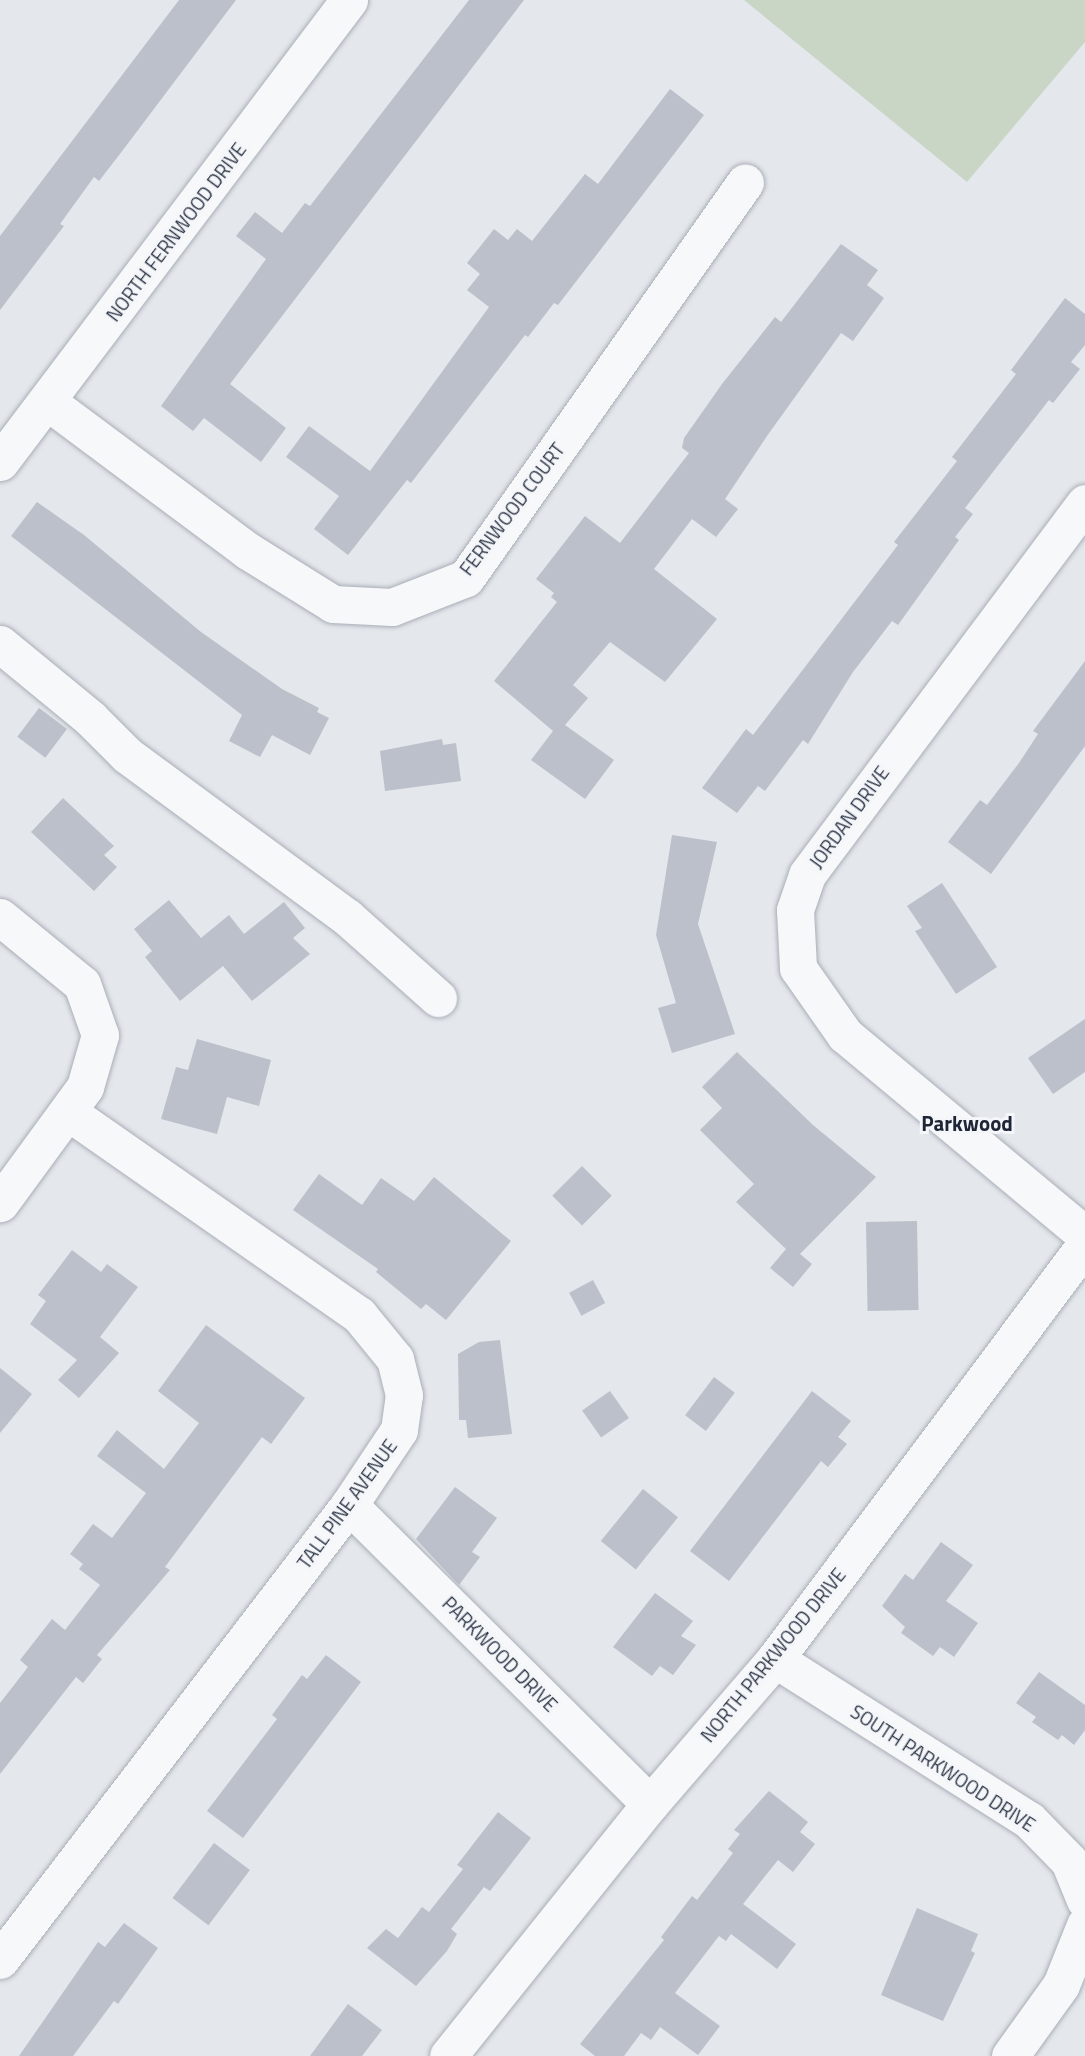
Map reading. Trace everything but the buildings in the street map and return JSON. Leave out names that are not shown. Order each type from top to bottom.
[{"type":"street","name":"NORTH FERNWOOD DRIVE","points":[[0,462],[48,402],[349,0]]},
{"type":"street","name":"FERNWOOD COURT","points":[[48,402],[248,551],[333,604],[392,607],[466,578],[745,183]]},
{"type":"street","name":"JORDAN DRIVE","points":[[1085,503],[807,874],[795,910],[797,968],[845,1035],[1085,1234]]},
{"type":"street","points":[[0,644],[90,718],[127,755],[347,917],[438,998]]},
{"type":"street","points":[[0,917],[82,984],[100,1035],[85,1087],[72,1101],[69,1113],[0,1203]]},
{"type":"street","name":"TALL PINE AVENUE","points":[[0,1960],[349,1505],[399,1430],[404,1395],[395,1359],[359,1315],[69,1113]]},
{"type":"street","name":"NORTH PARKWOOD DRIVE","points":[[448,2056],[650,1804],[775,1659],[1085,1245]]},
{"type":"street","name":"PARKWOOD DRIVE","points":[[349,1505],[650,1804]]},
{"type":"street","name":"SOUTH PARKWOOD DRIVE","points":[[775,1659],[1029,1820],[1069,1861],[1085,1900]]},
{"type":"street","points":[[1010,2056],[1061,1985],[1085,1925]]},
{"type":"green space","points":[[744,0],[1085,0],[1085,42],[967,182]]},
{"type":"district","name":"Parkwood","points":[[967,1123]]}]
